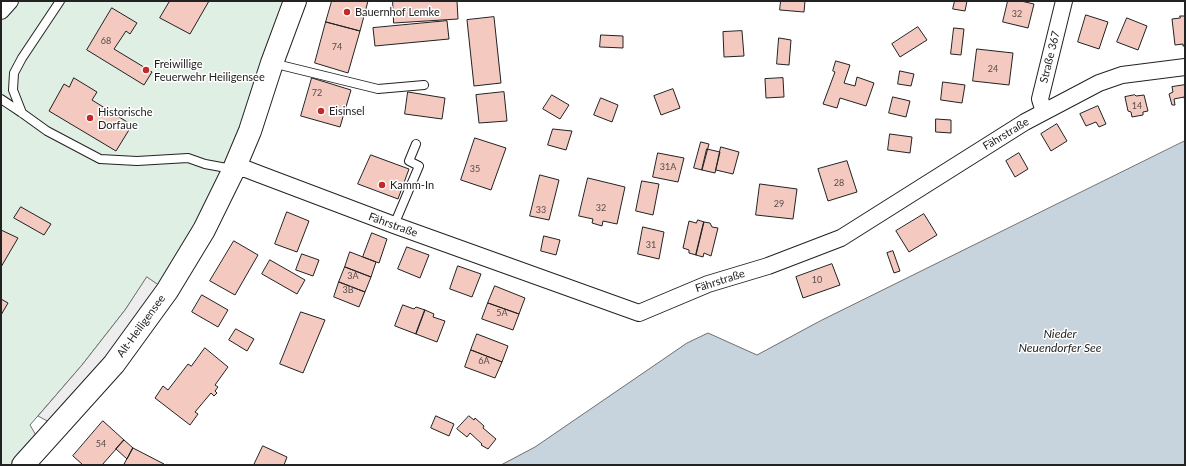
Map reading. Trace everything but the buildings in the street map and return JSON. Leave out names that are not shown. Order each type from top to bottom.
[{"type":"main road","name":"Alt-Heiligensee","points":[[23,465],[114,364],[167,291],[204,230],[234,169],[250,131],[272,63],[295,1]]},
{"type":"street","points":[[1,11],[10,1]]},
{"type":"street","name":"Straße 367","points":[[1044,112],[1040,99],[1064,1]]},
{"type":"street","name":"Fährstraße","points":[[234,169],[246,169],[394,225],[638,313],[708,284],[800,255],[841,238],[973,154],[1044,112],[1107,80],[1122,75],[1185,67]]},
{"type":"lane","points":[[22,113],[12,90],[14,73],[22,58],[60,1]]},
{"type":"lane","points":[[272,63],[378,88],[424,85]]},
{"type":"lane","points":[[1,99],[47,131],[100,159],[137,161],[188,158],[205,164],[234,169]]},
{"type":"lane","points":[[394,225],[419,166],[409,161],[416,144]]},
{"type":"green space","points":[[15,1],[285,1],[234,147],[187,242],[160,286],[147,278],[125,310],[82,365],[30,425],[37,437],[11,465],[1,465],[1,17]]},
{"type":"shaded area","points":[[147,277],[160,286],[130,328],[51,423],[38,416],[82,365],[125,310]]},
{"type":"water","name":"Nieder Neuendorfer See","points":[[1185,141],[1185,465],[501,465],[535,447],[687,343],[708,333],[757,355],[820,321]]},
{"type":"place","name":"Bauernhof Lemke","points":[[347,12]]},
{"type":"place","name":"Freiwillige Feuerwehr Heiligensee","points":[[146,70]]},
{"type":"place","name":"Eisinsel","points":[[321,111]]},
{"type":"place","name":"Historische Dorfaue","points":[[90,118]]},
{"type":"place","name":"Kamm-In","points":[[382,185]]}]
